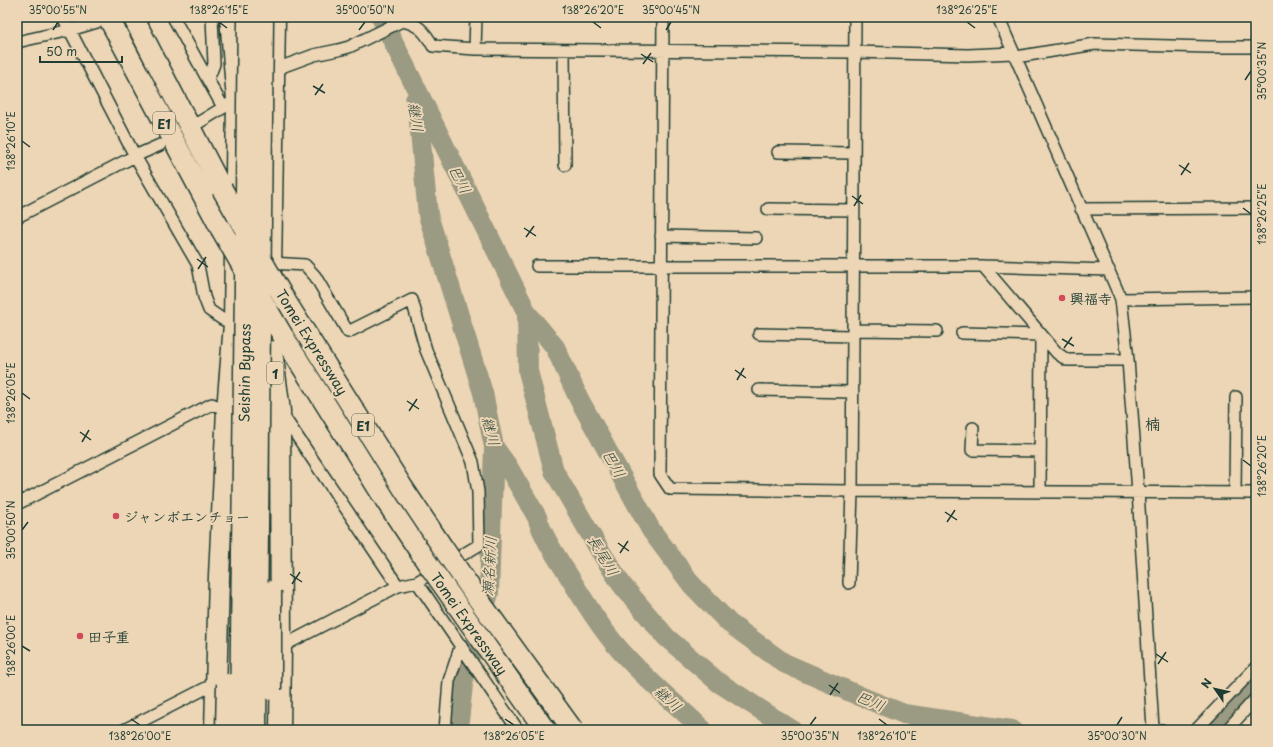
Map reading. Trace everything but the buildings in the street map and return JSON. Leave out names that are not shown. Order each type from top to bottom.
[{"type":"highway","name":"Tomei Expressway","points":[[133,17],[222,189],[285,300],[403,488],[443,548],[573,730]]},
{"type":"highway","points":[[215,730],[219,576],[227,410],[234,324],[230,17]]},
{"type":"highway","name":"Seishin Bypass","points":[[248,17],[247,159],[253,243],[256,730]]},
{"type":"highway","name":"Seishin Bypass","points":[[240,730],[253,243],[263,17]]},
{"type":"highway","name":"1","points":[[275,17],[271,263],[277,336],[280,411],[280,730]]},
{"type":"highway","name":"Tomei Expressway","points":[[102,20],[221,229],[277,336],[426,561],[545,730]]},
{"type":"highway","points":[[226,730],[232,426],[253,243]]},
{"type":"highway","name":"1","points":[[253,243],[269,355],[272,503],[270,730]]},
{"type":"street","points":[[63,17],[135,156],[198,265],[204,297],[210,310],[222,319],[234,324],[277,336]]},
{"type":"street","points":[[173,17],[208,80],[230,104]]},
{"type":"street","points":[[208,80],[214,64],[212,17]]},
{"type":"street","points":[[475,49],[476,17]]},
{"type":"street","points":[[663,17],[660,474],[670,489],[1256,493]]},
{"type":"street","points":[[850,583],[855,17]]},
{"type":"street","points":[[998,17],[1121,299],[1128,360],[1138,492],[1153,728],[1162,730]]},
{"type":"street","points":[[17,42],[70,30],[102,20]]},
{"type":"street","points":[[198,123],[230,104],[284,66],[314,55],[353,45],[404,20],[411,22],[424,31],[433,46],[475,49],[854,52],[968,56],[1015,55],[1095,44],[1210,47],[1256,46]]},
{"type":"street","points":[[564,50],[565,165]]},
{"type":"street","points":[[17,217],[135,156],[160,145]]},
{"type":"street","points":[[778,152],[854,153]]},
{"type":"street","points":[[1082,209],[1256,208]]},
{"type":"street","points":[[768,209],[853,210]]},
{"type":"street","points":[[661,236],[756,238]]},
{"type":"street","points":[[124,730],[398,586],[417,582],[479,545],[478,492],[473,462],[426,350],[412,300],[348,332],[315,276],[305,265],[271,263]]},
{"type":"street","points":[[537,266],[983,266],[1109,270]]},
{"type":"street","points":[[983,266],[1057,353],[1067,360],[1128,360]]},
{"type":"street","points":[[1121,299],[1256,298]]},
{"type":"street","points":[[759,334],[937,331]]},
{"type":"street","points":[[962,333],[1041,335]]},
{"type":"street","points":[[1040,492],[1041,335]]},
{"type":"street","points":[[759,390],[852,392]]},
{"type":"street","points":[[1235,493],[1236,397]]},
{"type":"street","points":[[17,504],[212,404],[227,410]]},
{"type":"street","points":[[280,411],[398,586]]},
{"type":"street","points":[[972,428],[972,450],[1040,451]]},
{"type":"street","points":[[417,582],[518,730]]},
{"type":"street","points":[[446,730],[449,681],[461,646]]},
{"type":"street","points":[[1196,730],[1256,667]]},
{"type":"street","points":[[1228,730],[1256,698]]},
{"type":"waterway","name":"巴川","points":[[381,17],[527,313],[555,347],[579,399],[651,530],[692,585],[729,623],[784,663],[904,714],[1012,730]]},
{"type":"waterway","name":"巴川","points":[[382,19],[386,17]]},
{"type":"waterway","name":"継川","points":[[415,100],[418,111],[428,215],[483,393],[494,447],[507,465],[537,517],[546,539],[554,553],[605,631],[619,649],[639,670],[703,730]]},
{"type":"waterway","name":"長尾川","points":[[527,313],[528,371],[554,471],[599,549],[622,585],[666,637],[718,682],[792,730]]},
{"type":"waterway","name":"瀬名新川","points":[[458,730],[464,676],[489,593],[494,447]]},
{"type":"waterway","points":[[1211,730],[1226,709],[1256,675]]},
{"type":"place","name":"興福寺","points":[[1062,298]]},
{"type":"place","name":"ジャンボエンチョー","points":[[116,516]]},
{"type":"place","name":"田子重","points":[[80,636]]},
{"type":"district","name":"楠","points":[[1153,423]]}]
